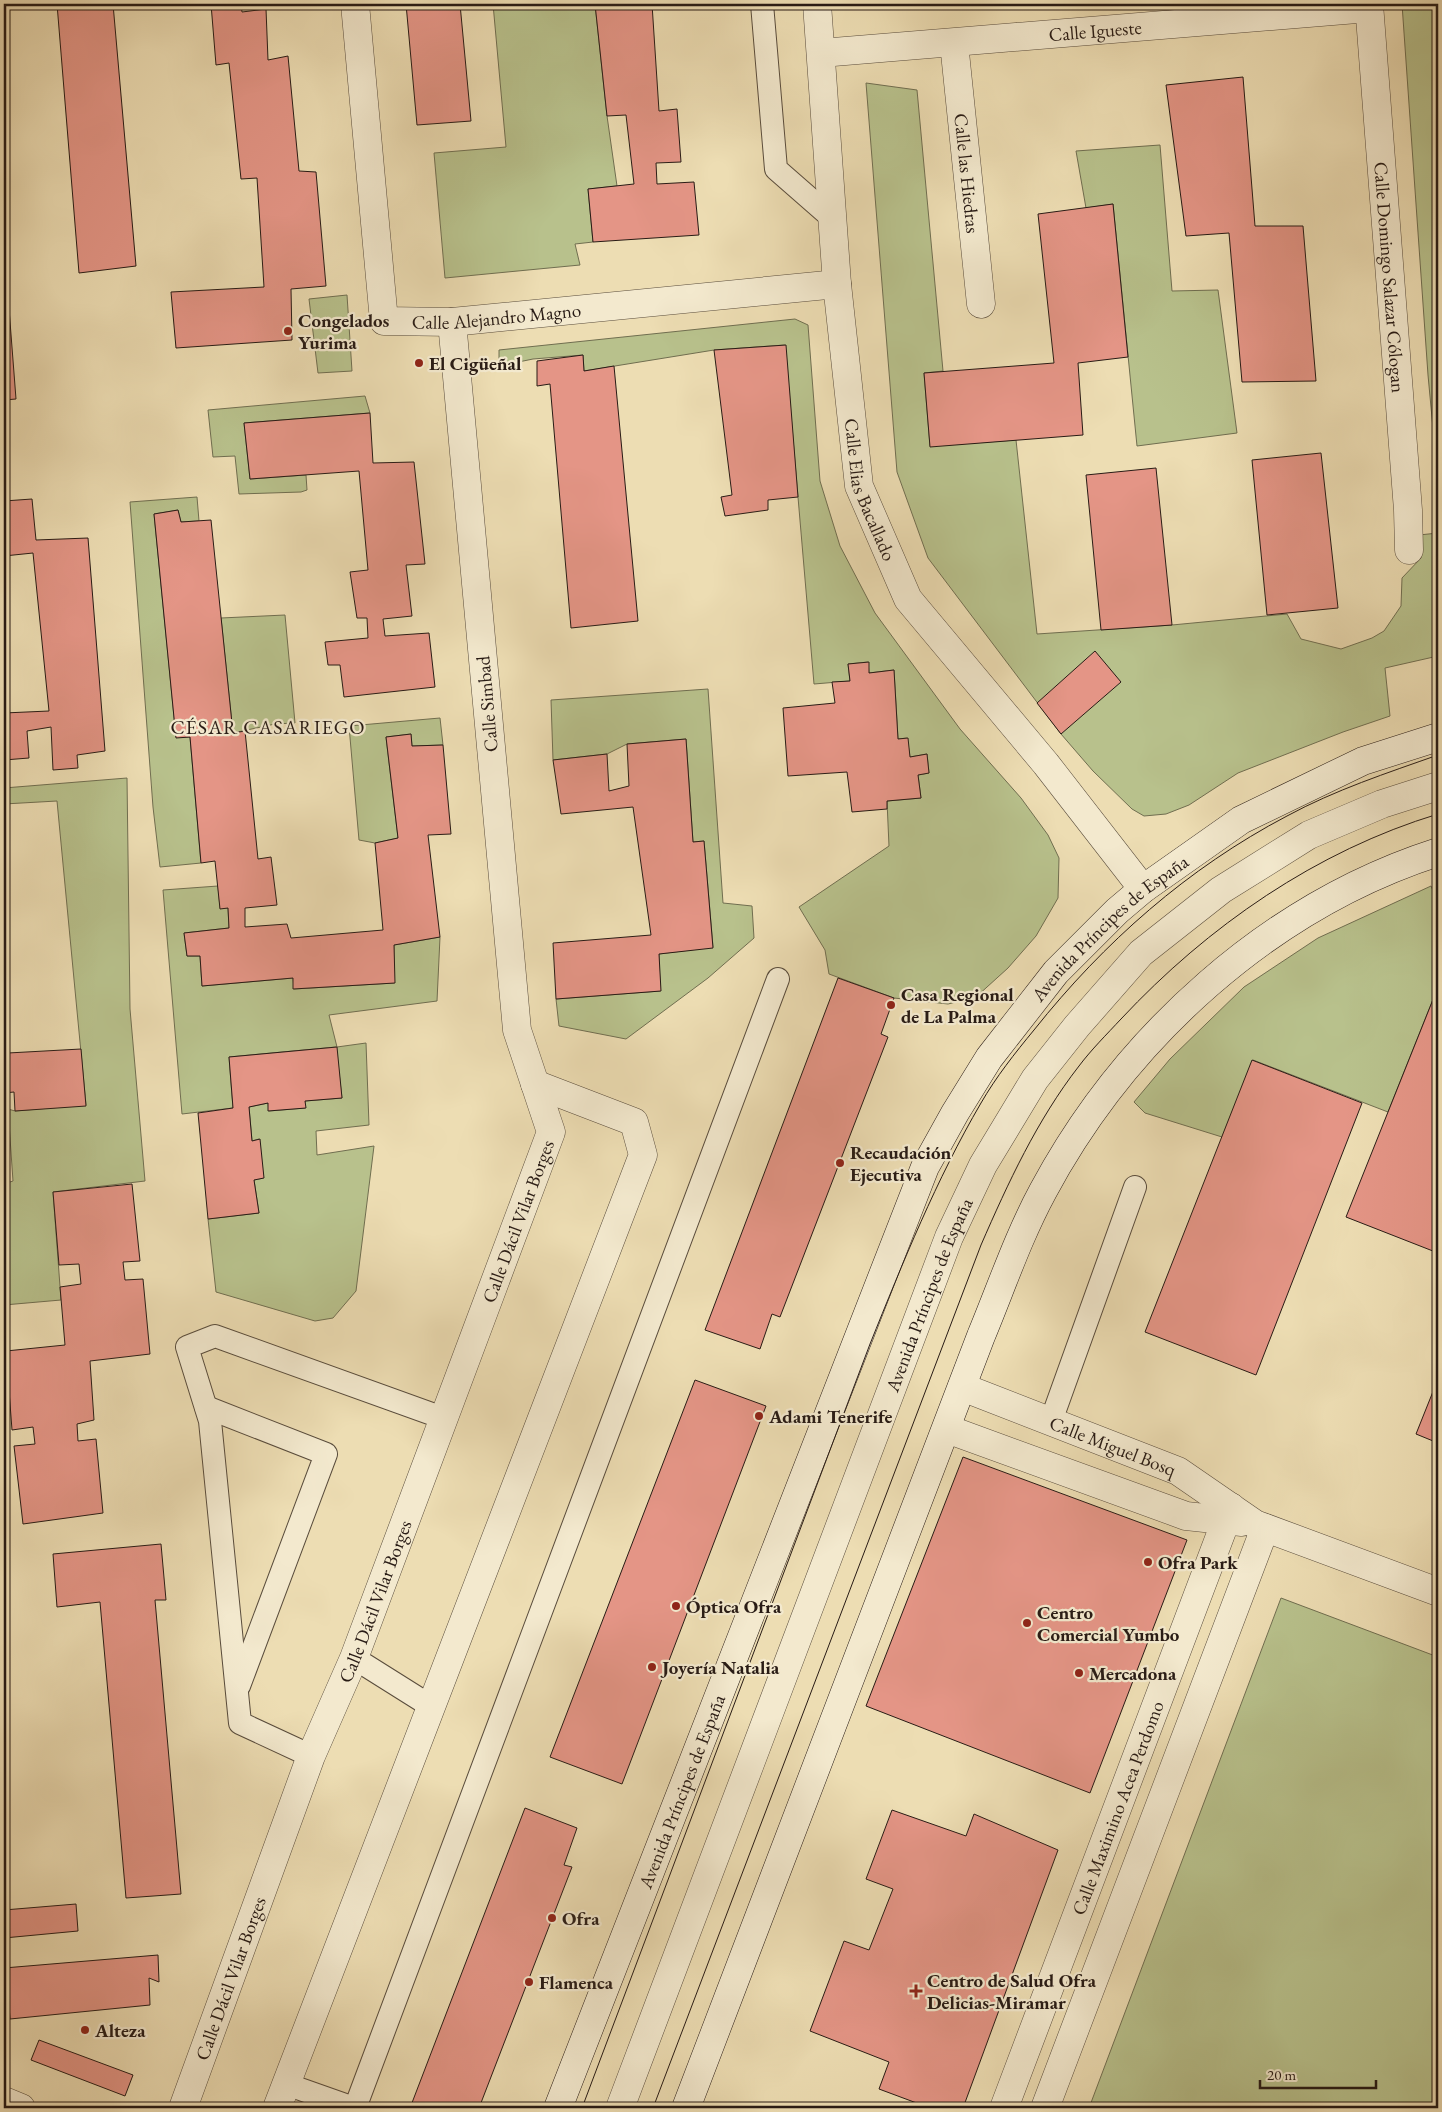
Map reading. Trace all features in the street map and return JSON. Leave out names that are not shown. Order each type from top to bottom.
[{"type":"street","name":"Calle Alejandro Magno","points":[[355,4],[384,321],[452,322],[837,284]]},
{"type":"street","name":"Calle Elias Bacallado","points":[[817,4],[837,284],[859,486],[908,598],[1046,764],[1143,889]]},
{"type":"street","name":"Calle Igueste","points":[[821,53],[1369,6]]},
{"type":"street","name":"Calle Domingo Salazar Cólogan","points":[[1369,6],[1408,510],[1409,550]]},
{"type":"street","name":"Calle las Hiedras","points":[[954,43],[981,304]]},
{"type":"street","name":"Calle Simbad","points":[[452,322],[517,1030],[534,1084]]},
{"type":"street","name":"Avenida Príncipes de España","points":[[558,2108],[925,1167],[954,1113],[990,1058],[1050,980],[1117,911],[1143,889],[1241,820],[1363,761],[1438,737]]},
{"type":"street","name":"Avenida Príncipes de España","points":[[620,2108],[949,1237],[983,1166],[1035,1079],[1077,1026],[1141,953],[1221,890],[1309,835],[1382,804],[1438,786]]},
{"type":"street","points":[[686,2108],[962,1387],[1017,1248],[1043,1191],[1075,1138],[1101,1100],[1144,1048],[1176,1014],[1210,983],[1266,939],[1320,905],[1382,874],[1438,852]]},
{"type":"street","name":"Calle Dácil Vilar Borges","points":[[182,2108],[311,1756],[354,1658],[551,1132],[534,1084]]},
{"type":"street","points":[[282,2096],[644,1155],[634,1122],[534,1084]]},
{"type":"street","name":"Calle Miguel Bosq","points":[[962,1387],[1178,1471],[1228,1514],[1438,1592]]},
{"type":"street","name":"Calle Miguel Bosq","points":[[947,1429],[1186,1516],[1228,1514]]},
{"type":"street","name":"Calle Maximino Acea Perdomo","points":[[1004,2108],[1228,1514]]},
{"type":"street","name":"Calle Maximino Acea Perdomo","points":[[1045,2108],[1128,1890],[1260,1526]]},
{"type":"street","points":[[1092,1876],[1128,1890]]},
{"type":"street","points":[[1076,1919],[1111,1934]]},
{"type":"street","points":[[4,2101],[21,2108]]},
{"type":"lane","points":[[762,4],[776,169],[832,218]]},
{"type":"lane","points":[[282,2096],[354,2108],[778,979]]},
{"type":"lane","points":[[1050,1421],[1135,1187]]},
{"type":"lane","points":[[311,1756],[240,1723],[210,1421],[187,1347],[215,1336],[443,1418]]},
{"type":"lane","points":[[206,1407],[326,1454],[237,1691]]},
{"type":"lane","points":[[354,1658],[432,1706]]},
{"type":"green space","points":[[493,4],[595,4],[607,116],[617,186],[588,189],[593,242],[575,244],[580,265],[445,278],[434,153],[506,147]]},
{"type":"green space","points":[[1402,4],[1438,4],[1438,482],[1428,375]]},
{"type":"green space","points":[[866,83],[917,90],[943,371],[924,373],[930,446],[1016,440],[1037,634],[1172,625],[1287,614],[1301,639],[1341,649],[1372,638],[1384,631],[1401,606],[1402,578],[1421,558],[1419,535],[1438,533],[1438,656],[1385,668],[1390,716],[1343,732],[1238,773],[1189,805],[1166,814],[1144,816],[1132,809],[1093,771],[1061,734],[928,558],[897,472]]},
{"type":"green space","points":[[1160,145],[1172,291],[1218,290],[1237,433],[1137,446],[1113,204],[1086,208],[1076,151]]},
{"type":"green space","points":[[347,295],[352,371],[318,373],[309,299]]},
{"type":"green space","points":[[795,319],[808,325],[820,481],[840,546],[875,613],[960,729],[1021,798],[1048,835],[1059,858],[1058,898],[1036,936],[1008,968],[976,997],[948,1004],[894,998],[829,974],[825,950],[799,907],[889,846],[887,801],[921,798],[918,775],[929,773],[927,754],[910,757],[907,738],[898,739],[894,670],[869,673],[868,662],[848,664],[850,681],[814,684],[785,345],[714,350],[584,371],[583,355],[533,359],[499,366],[499,350]]},
{"type":"green space","points":[[365,396],[370,413],[244,423],[250,479],[306,475],[307,490],[301,492],[239,494],[235,456],[213,457],[208,410]]},
{"type":"green space","points":[[197,497],[199,521],[181,522],[178,510],[154,514],[176,737],[190,737],[201,863],[160,867],[153,807],[130,502]]},
{"type":"green space","points":[[285,615],[295,723],[275,724],[233,733],[221,618]]},
{"type":"green space","points":[[708,689],[723,903],[752,906],[754,938],[708,978],[626,1039],[559,1026],[556,999],[660,991],[659,954],[713,947],[704,841],[693,842],[686,739],[627,744],[607,754],[553,760],[551,700]]},
{"type":"green space","points":[[440,718],[443,745],[412,746],[411,734],[386,737],[398,838],[375,843],[359,840],[349,726]]},
{"type":"green space","points":[[127,778],[130,1009],[145,1181],[53,1192],[61,1300],[4,1305],[4,1184],[13,1181],[8,1109],[15,1111],[86,1105],[57,801],[4,804],[4,788]]},
{"type":"green space","points":[[218,886],[220,908],[228,908],[229,928],[184,933],[187,956],[200,956],[202,986],[293,978],[294,989],[394,983],[394,945],[440,937],[437,1001],[329,1015],[337,1047],[366,1043],[369,1125],[316,1131],[317,1155],[374,1146],[356,1291],[333,1318],[315,1321],[216,1292],[208,1219],[259,1213],[254,1180],[263,1178],[259,1139],[252,1141],[249,1107],[268,1103],[269,1111],[305,1108],[305,1101],[342,1098],[336,1047],[229,1057],[233,1108],[182,1114],[163,890]]},
{"type":"green space","points":[[1431,886],[1438,902],[1438,987],[1388,1112],[1253,1060],[1222,1137],[1145,1113],[1134,1102],[1170,1059],[1244,987],[1318,938]]},
{"type":"green space","points":[[1281,1598],[1438,1657],[1438,2108],[1089,2108]]},
{"type":"building","points":[[57,4],[113,4],[136,266],[79,273]]},
{"type":"building","points":[[211,4],[241,4],[242,12],[266,9],[268,60],[288,56],[299,171],[316,172],[326,286],[291,289],[292,340],[176,348],[171,292],[264,287],[257,178],[241,179],[229,63],[216,65]]},
{"type":"building","points":[[406,4],[460,4],[471,121],[417,125]]},
{"type":"building","points":[[595,4],[652,4],[659,111],[677,109],[681,162],[656,163],[657,184],[694,182],[699,235],[593,242],[588,189],[634,184],[626,115],[607,116]]},
{"type":"building","points":[[1243,77],[1255,226],[1303,226],[1316,381],[1242,382],[1229,233],[1186,236],[1166,85]]},
{"type":"building","points":[[1113,204],[1128,357],[1078,363],[1083,435],[930,447],[924,373],[1054,363],[1038,214]]},
{"type":"building","points":[[4,244],[16,399],[4,400]]},
{"type":"building","points":[[786,345],[798,497],[768,500],[768,510],[725,516],[721,497],[732,495],[714,350]]},
{"type":"building","points":[[583,355],[584,371],[614,366],[638,621],[571,628],[550,384],[537,386],[537,361]]},
{"type":"building","points":[[370,413],[373,463],[414,462],[425,564],[406,565],[412,616],[383,619],[385,636],[429,633],[435,687],[344,697],[340,665],[328,665],[325,642],[368,638],[367,618],[357,618],[350,572],[368,570],[359,471],[250,479],[244,423]]},
{"type":"building","points":[[1321,453],[1338,608],[1267,615],[1252,460]]},
{"type":"building","points":[[1156,468],[1172,625],[1101,630],[1086,475]]},
{"type":"building","points":[[32,499],[36,540],[88,538],[105,751],[77,755],[78,768],[53,770],[51,727],[27,731],[29,758],[4,760],[4,713],[49,711],[33,553],[4,556],[4,501]]},
{"type":"building","points":[[178,510],[181,522],[211,520],[233,733],[245,731],[258,859],[271,857],[277,905],[245,908],[245,927],[287,924],[291,938],[383,930],[375,843],[398,838],[386,737],[411,734],[412,746],[443,745],[451,834],[428,835],[440,937],[394,945],[395,983],[293,989],[293,978],[202,986],[200,956],[187,956],[184,933],[229,928],[228,908],[220,909],[215,861],[201,863],[190,737],[176,738],[154,514]]},
{"type":"building","points":[[1095,651],[1121,682],[1061,734],[1037,703]]},
{"type":"building","points":[[869,662],[869,673],[894,670],[898,739],[908,738],[910,757],[927,754],[929,773],[918,775],[921,798],[887,801],[887,809],[852,812],[847,772],[788,776],[783,708],[835,703],[832,682],[850,681],[848,664]]},
{"type":"building","points":[[686,739],[693,842],[704,841],[713,948],[659,954],[661,991],[556,999],[553,943],[651,935],[633,807],[561,814],[553,760],[607,754],[609,791],[629,786],[627,744]]},
{"type":"building","points":[[838,978],[894,998],[881,1034],[888,1037],[780,1317],[772,1314],[760,1349],[705,1330]]},
{"type":"building","points":[[1438,987],[1438,1253],[1346,1217]]},
{"type":"building","points":[[4,994],[8,1053],[81,1049],[86,1106],[15,1111],[14,1092],[4,1093]]},
{"type":"building","points":[[337,1047],[342,1098],[305,1101],[306,1108],[268,1111],[268,1103],[249,1107],[252,1141],[260,1139],[264,1178],[254,1180],[259,1213],[208,1219],[198,1113],[233,1108],[229,1057]]},
{"type":"building","points":[[1252,1060],[1362,1103],[1256,1375],[1145,1332]]},
{"type":"building","points":[[132,1184],[140,1261],[123,1262],[125,1280],[143,1279],[150,1354],[90,1361],[94,1420],[77,1424],[78,1441],[96,1439],[103,1513],[23,1524],[14,1446],[35,1444],[33,1427],[12,1430],[6,1351],[65,1345],[60,1287],[81,1284],[79,1264],[59,1265],[53,1192]]},
{"type":"building","points":[[1438,1379],[1438,1443],[1416,1434]]},
{"type":"building","points":[[695,1380],[766,1406],[622,1784],[550,1757]]},
{"type":"building","name":"Centro Comercial Yumbo","points":[[963,1457],[1187,1540],[1090,1793],[866,1706]]},
{"type":"building","points":[[161,1544],[166,1600],[155,1600],[181,1894],[126,1898],[100,1602],[57,1607],[53,1554]]},
{"type":"building","points":[[525,1808],[577,1828],[564,1865],[572,1867],[479,2108],[410,2108]]},
{"type":"building","name":"Centro de Salud Ofra Delicias-Miramar","points":[[892,1810],[966,1836],[974,1814],[1058,1850],[963,2108],[930,2108],[879,2089],[889,2062],[810,2031],[844,1941],[869,1950],[893,1889],[866,1879]]},
{"type":"building","points":[[76,1904],[78,1931],[4,1938],[4,1910]]},
{"type":"building","points":[[158,1955],[159,1982],[149,1978],[150,2005],[10,2019],[8,1993],[4,1993],[4,1968]]},
{"type":"building","points":[[39,2040],[133,2075],[125,2096],[31,2060]]},
{"type":"tram line","points":[[582,2108],[870,1344],[935,1191],[987,1093],[1027,1039],[1089,967],[1119,937],[1182,883],[1216,859],[1287,816],[1361,782],[1438,755]]},
{"type":"tram line","points":[[653,2108],[981,1245],[1024,1152],[1050,1108],[1084,1060],[1121,1019],[1190,953],[1227,923],[1266,895],[1349,849],[1393,830],[1438,814]]},
{"type":"place","name":"Congelados Yurima","points":[[288,331]]},
{"type":"place","name":"El Cigüeñal","points":[[419,363]]},
{"type":"place","name":"Casa Regional de La Palma","points":[[891,1005]]},
{"type":"place","name":"Recaudación Ejecutiva","points":[[840,1163]]},
{"type":"place","name":"Adami Tenerife","points":[[759,1416]]},
{"type":"place","name":"Ofra Park","points":[[1148,1562]]},
{"type":"place","name":"Óptica Ofra","points":[[676,1606]]},
{"type":"place","name":"Centro Comercial Yumbo","points":[[1027,1623]]},
{"type":"place","name":"Joyería Natalia","points":[[652,1667]]},
{"type":"place","name":"Mercadona","points":[[1079,1673]]},
{"type":"place","name":"Ofra","points":[[552,1918]]},
{"type":"place","name":"Flamenca","points":[[529,1982]]},
{"type":"place","name":"Centro de Salud Ofra Delicias-Miramar","points":[[916,1991]]},
{"type":"place","name":"Alteza","points":[[85,2030]]},
{"type":"district","name":"CÉSAR CASARIEGO","points":[[268,727]]}]
